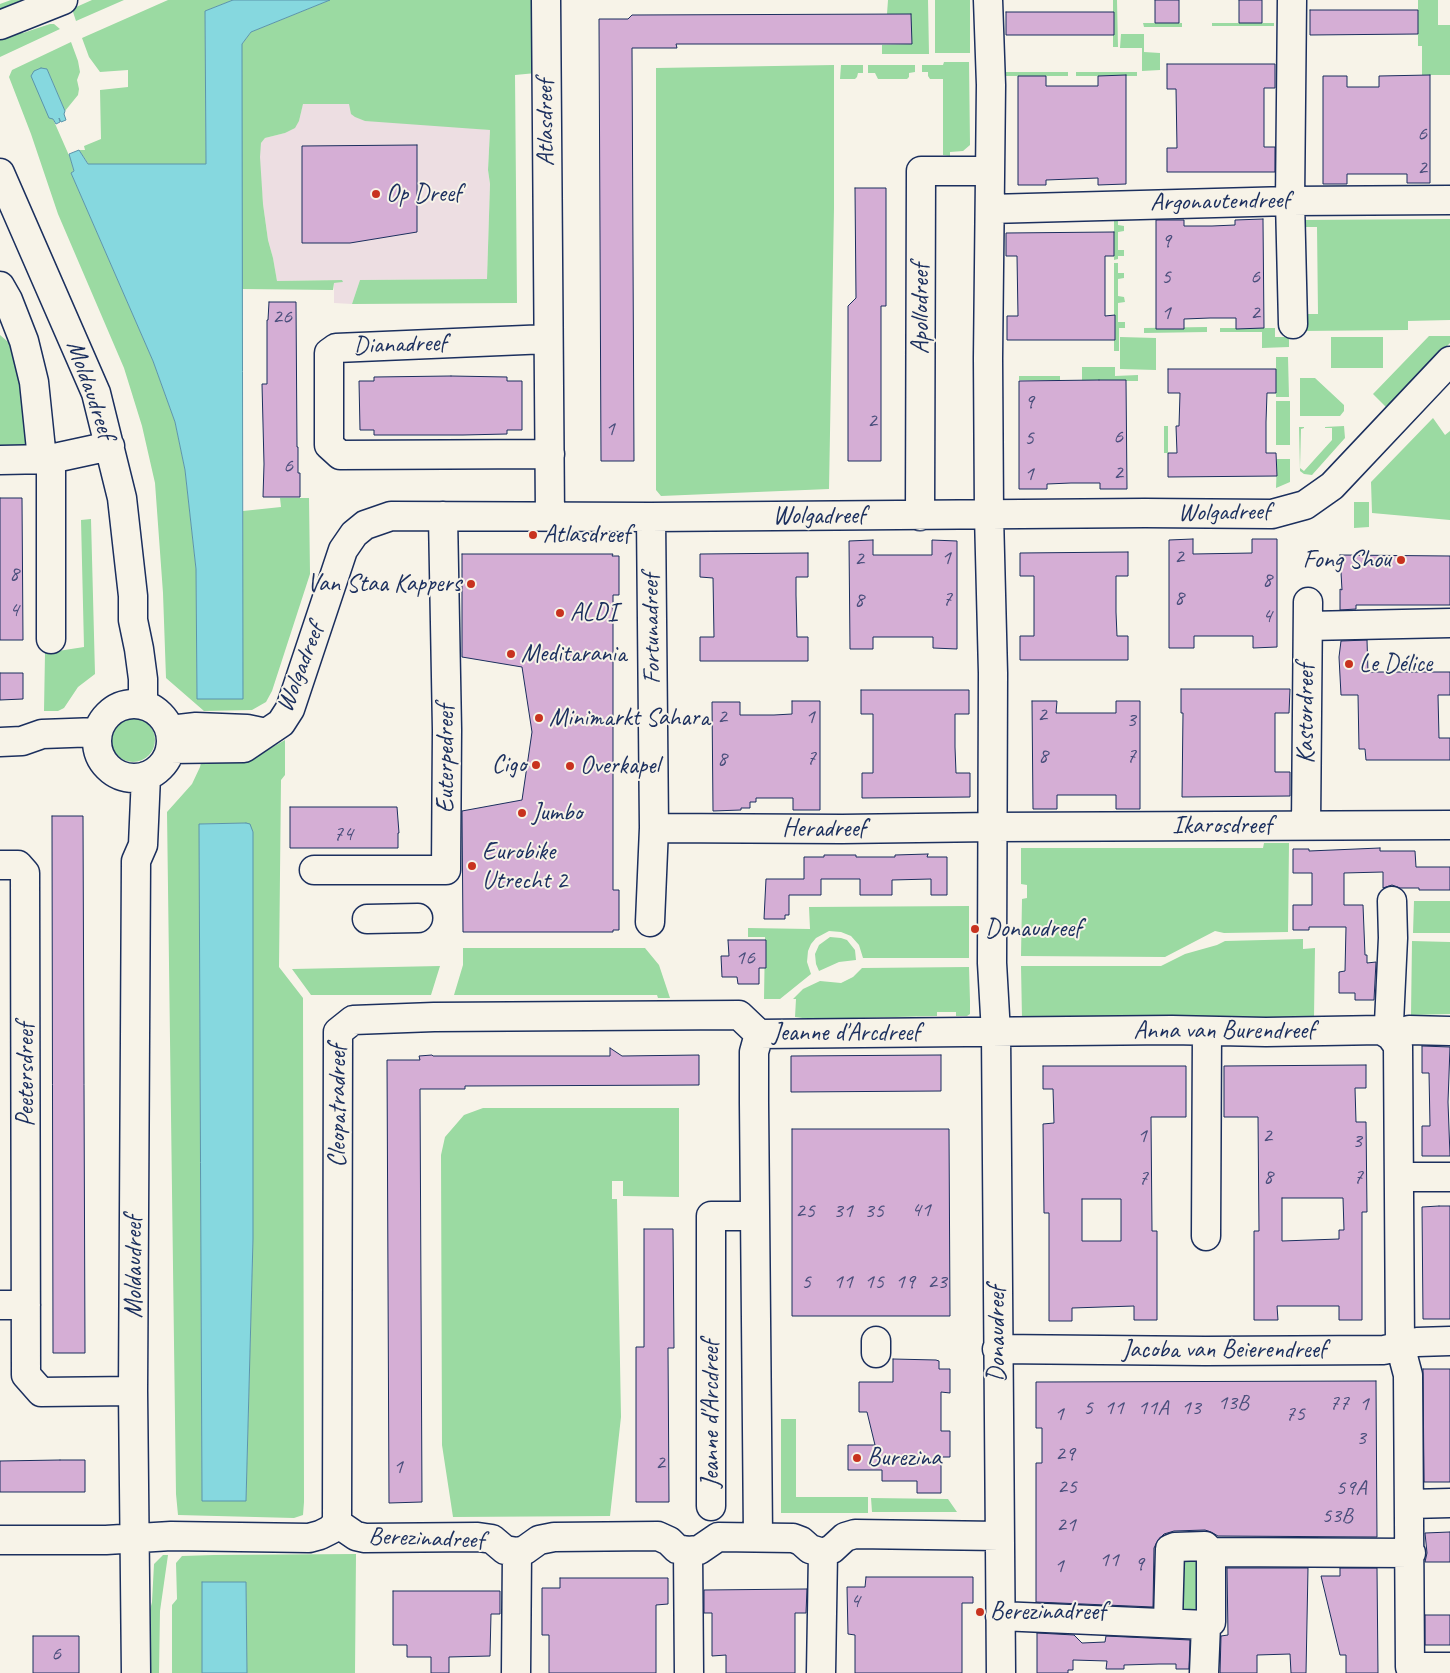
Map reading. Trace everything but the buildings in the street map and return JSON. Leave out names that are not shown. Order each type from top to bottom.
[{"type":"main road","points":[[0,25],[63,0]]},
{"type":"main road","name":"Atlasdreef","points":[[546,0],[550,516]]},
{"type":"main road","points":[[988,0],[991,56],[988,349],[989,515]]},
{"type":"main road","points":[[1292,0],[1290,201],[1293,324]]},
{"type":"main road","name":"Apollodreef","points":[[920,516],[921,171],[990,171]]},
{"type":"main road","name":"Moldaudreef","points":[[0,173],[96,393],[110,446],[122,498],[133,596],[133,620],[141,664],[134,705]]},
{"type":"main road","name":"Argonautendreef","points":[[990,209],[1290,201],[1450,200]]},
{"type":"main road","points":[[0,286],[8,300],[24,341],[34,382],[46,459],[51,470],[51,639]]},
{"type":"main road","name":"Dianadreef","points":[[548,339],[336,348],[329,353],[329,436],[330,445],[340,455],[550,454]]},
{"type":"main road","name":"Wolgadreef","points":[[170,739],[244,748],[281,723],[290,709],[343,550],[354,534],[365,525],[391,516],[651,517],[1272,514],[1298,508],[1332,486],[1445,376]]},
{"type":"main road","points":[[0,460],[46,459],[110,446]]},
{"type":"main road","name":"Donaudreef","points":[[989,515],[993,673],[994,827],[992,954],[996,1033],[1000,1673]]},
{"type":"main road","name":"Euterpedreef","points":[[314,870],[446,870],[447,730],[443,516]]},
{"type":"main road","name":"Fortunadreef","points":[[650,922],[654,828],[651,517]]},
{"type":"main road","name":"Kastordreef","points":[[1306,825],[1308,614],[1450,624]]},
{"type":"main road","points":[[134,705],[150,707],[162,716],[170,739],[164,763],[153,773],[136,777],[112,771],[101,759],[98,742],[105,718],[111,712],[134,705]]},
{"type":"main road","points":[[11,742],[43,749],[98,742]]},
{"type":"main road","name":"Moldaudreef","points":[[136,777],[126,843],[136,861],[133,1391],[136,1673]]},
{"type":"main road","name":"Ikarosdreef","points":[[994,827],[1450,825]]},
{"type":"main road","name":"Heradreef","points":[[654,828],[842,829],[994,827]]},
{"type":"main road","name":"Peetersdreef","points":[[0,865],[18,865],[26,873],[13,1305],[26,1375],[41,1392],[133,1391]]},
{"type":"main road","points":[[1392,901],[1393,938],[1390,1023],[1391,1036],[1398,1046],[1400,1345],[1408,1375],[1411,1553],[1410,1670],[1450,1667]]},
{"type":"main road","points":[[367,919],[418,918]]},
{"type":"main road","name":"Cleopatradreef","points":[[337,1523],[338,1032],[353,1020],[444,1017],[739,1015],[759,1034]]},
{"type":"main road","name":"Anna van Burendreef","points":[[996,1033],[1381,1030],[1391,1036],[1409,1030],[1450,1031]]},
{"type":"main road","points":[[1206,1236],[1207,1031]]},
{"type":"main road","name":"Jeanne d'Arcdreef","points":[[758,1536],[754,1052],[759,1034],[996,1033]]},
{"type":"main road","points":[[1399,1177],[1450,1177]]},
{"type":"main road","name":"Jeanne d'Arcdreef","points":[[711,1506],[711,1216],[754,1216]]},
{"type":"main road","name":"Jacoba van Beierendreef","points":[[997,1349],[1384,1350],[1417,1342],[1450,1341]]},
{"type":"main road","points":[[1410,1504],[1450,1503]]},
{"type":"main road","name":"Berezinadreef","points":[[0,1540],[106,1540],[171,1536],[310,1538],[325,1532],[337,1523],[356,1536],[364,1538],[492,1539],[505,1550],[516,1552],[525,1550],[539,1540],[554,1537],[658,1536],[669,1541],[678,1549],[688,1551]]},
{"type":"main road","points":[[689,1673],[688,1551],[699,1550],[718,1537],[758,1536],[793,1538],[801,1541],[810,1549],[823,1553],[832,1549],[845,1537],[855,1534],[999,1536]]},
{"type":"main road","points":[[1168,1624],[1170,1549],[1175,1547],[1205,1546],[1211,1552],[1411,1553]]},
{"type":"main road","points":[[516,1552],[516,1673]]},
{"type":"main road","points":[[1000,1616],[1206,1624],[1211,1622],[1211,1552]]},
{"type":"main road","points":[[821,1673],[823,1553]]},
{"type":"main road","points":[[1204,1673],[1206,1624]]},
{"type":"shaded area","name":"Op Dreef","points":[[303,103],[349,104],[451,126],[490,130],[487,279],[360,280],[352,304],[334,303],[334,283],[342,282],[342,280],[277,281],[268,240],[263,204],[259,157],[261,143],[265,138],[285,133],[299,121]]},
{"type":"green space","points":[[11,0],[28,0],[0,11],[0,4]]},
{"type":"green space","points":[[92,0],[124,0],[76,21],[73,12],[74,8]]},
{"type":"green space","points":[[168,0],[233,0],[205,11],[206,164],[89,165],[79,150],[85,150],[84,146],[101,139],[100,90],[128,87],[128,70],[100,72],[89,57],[82,38]]},
{"type":"green space","points":[[330,0],[535,0],[536,73],[515,75],[517,303],[352,304],[360,280],[487,279],[490,130],[365,121],[351,114],[349,104],[303,104],[299,121],[295,128],[285,133],[265,138],[261,143],[260,157],[263,204],[268,240],[277,281],[342,280],[343,282],[334,283],[333,290],[242,289],[242,44],[251,32]]},
{"type":"green space","points":[[888,0],[928,0],[929,54],[882,54],[882,45],[911,44],[911,14],[887,14]]},
{"type":"green space","points":[[935,0],[970,0],[970,53],[935,53]]},
{"type":"green space","points":[[1113,0],[1117,0],[1118,47],[1113,47]]},
{"type":"green space","points":[[1418,0],[1438,0],[1438,25],[1450,25],[1450,75],[1422,75],[1422,46],[1418,46]]},
{"type":"green space","points":[[1143,23],[1182,23],[1182,27],[1144,27]]},
{"type":"green space","points":[[1212,23],[1274,23],[1274,26],[1212,26]]},
{"type":"green space","points":[[54,24],[60,29],[0,57],[0,37],[16,30],[23,33]]},
{"type":"green space","points":[[1121,34],[1144,34],[1144,52],[1160,53],[1160,70],[1142,71],[1142,48],[1120,48]]},
{"type":"green space","points":[[71,42],[80,72],[77,80],[78,95],[65,111],[47,69],[53,119],[71,160],[74,172],[71,173],[153,361],[175,422],[185,470],[196,569],[197,699],[242,699],[243,511],[281,507],[280,498],[309,498],[310,574],[272,691],[266,702],[252,710],[204,711],[166,678],[163,593],[155,483],[142,426],[124,368],[58,214],[31,134],[9,77],[12,70]]},
{"type":"green space","points":[[944,62],[969,62],[970,145],[963,151],[950,152],[950,156],[943,155],[943,79],[930,79],[928,72],[922,72],[922,65],[943,65]]},
{"type":"green space","points":[[834,65],[834,208],[829,489],[661,496],[656,490],[656,68]]},
{"type":"green space","points":[[841,65],[863,65],[863,73],[858,73],[855,79],[840,79]]},
{"type":"green space","points":[[868,65],[915,65],[915,72],[909,73],[907,79],[878,79],[875,73],[868,73]]},
{"type":"green space","points":[[1006,72],[1068,72],[1068,76],[1006,76]]},
{"type":"green space","points":[[1076,72],[1137,72],[1137,76],[1076,76]]},
{"type":"green space","points":[[1450,219],[1450,320],[1408,321],[1408,330],[1300,331],[1305,314],[1318,314],[1317,227],[1305,227],[1302,220]]},
{"type":"green space","points":[[1114,220],[1118,221],[1118,225],[1124,226],[1124,231],[1118,232],[1118,250],[1124,250],[1124,256],[1118,256],[1118,259],[1114,260]]},
{"type":"green space","points":[[1114,263],[1118,263],[1118,273],[1124,273],[1124,278],[1118,279],[1118,296],[1124,297],[1125,302],[1118,303],[1118,322],[1125,322],[1125,328],[1119,328],[1119,351],[1114,351]]},
{"type":"green space","points":[[1207,327],[1207,332],[1144,333],[1144,328]]},
{"type":"green space","points":[[1220,328],[1275,328],[1275,337],[1289,337],[1289,347],[1262,348],[1262,332],[1220,332]]},
{"type":"green space","points":[[0,335],[14,347],[27,427],[26,446],[0,446]]},
{"type":"green space","points":[[1429,336],[1450,336],[1450,343],[1388,409],[1373,394]]},
{"type":"green space","points":[[1120,337],[1156,338],[1156,370],[1120,369]]},
{"type":"green space","points":[[1331,337],[1383,337],[1383,368],[1331,368]]},
{"type":"green space","points":[[1276,357],[1288,357],[1289,397],[1276,397]]},
{"type":"green space","points":[[1082,367],[1115,367],[1115,376],[1138,375],[1138,381],[1082,381]]},
{"type":"green space","points":[[1019,376],[1060,376],[1060,380],[1019,380]]},
{"type":"green space","points":[[1300,378],[1315,378],[1344,405],[1344,411],[1340,416],[1300,416]]},
{"type":"green space","points":[[1276,401],[1290,401],[1290,445],[1276,445]]},
{"type":"green space","points":[[1433,418],[1445,435],[1450,431],[1450,520],[1372,513],[1371,482]]},
{"type":"green space","points":[[1164,426],[1168,426],[1168,453],[1164,453]]},
{"type":"green space","points":[[1344,426],[1345,438],[1312,475],[1304,474],[1300,471],[1299,427],[1304,427],[1301,429],[1300,468],[1304,471],[1332,440],[1332,428],[1325,427]]},
{"type":"green space","points":[[1277,459],[1290,459],[1290,482],[1276,488]]},
{"type":"green space","points":[[1354,502],[1369,502],[1369,527],[1354,528]]},
{"type":"green space","points":[[91,519],[95,674],[78,687],[64,708],[58,711],[44,711],[45,653],[84,647],[81,520]]},
{"type":"green space","points":[[137,718],[149,724],[154,732],[154,748],[149,756],[141,761],[129,762],[117,756],[112,748],[111,736],[117,724],[125,719]]},
{"type":"green space","points":[[285,740],[285,775],[281,780],[279,967],[303,998],[303,1515],[294,1518],[178,1515],[176,1494],[167,812],[192,784],[203,755],[262,753]],"holes":[[[246,823],[253,832],[253,1239],[246,1501],[202,1501],[199,824]]]},
{"type":"green space","points":[[1264,843],[1289,843],[1288,932],[1224,933],[1215,931],[1165,957],[1021,956],[1022,899],[1027,898],[1027,885],[1021,884],[1021,848],[1263,848]]},
{"type":"green space","points":[[1414,901],[1450,901],[1450,933],[1413,933]]},
{"type":"green space","points":[[969,906],[969,958],[863,958],[859,945],[851,936],[841,932],[829,931],[816,938],[808,951],[807,962],[811,974],[780,999],[764,999],[765,937],[748,937],[748,928],[810,929],[809,907]]},
{"type":"green space","points":[[830,937],[847,940],[855,950],[856,960],[839,962],[819,971],[815,954],[819,945]]},
{"type":"green space","points":[[1303,939],[1303,949],[1315,948],[1314,1017],[1022,1019],[1021,966],[1161,966],[1185,954],[1225,941]]},
{"type":"green space","points":[[1412,941],[1450,942],[1450,1014],[1411,1015]]},
{"type":"green space","points":[[463,948],[645,948],[659,965],[670,998],[658,998],[657,995],[454,995],[463,965]]},
{"type":"green space","points":[[440,966],[431,995],[311,995],[292,969]]},
{"type":"green space","points":[[969,967],[970,1014],[967,1016],[956,1016],[956,1012],[937,1012],[937,1016],[810,1019],[795,1017],[796,999],[793,999],[803,989],[820,981],[841,983],[853,977],[862,968]]},
{"type":"green space","points":[[483,1108],[679,1108],[679,1197],[623,1196],[623,1181],[612,1181],[612,1199],[617,1199],[621,1417],[610,1516],[453,1517],[442,1445],[441,1155],[445,1137],[464,1115]]},
{"type":"green space","points":[[781,1419],[796,1419],[796,1497],[868,1497],[868,1513],[781,1513]]},
{"type":"green space","points":[[871,1498],[948,1499],[957,1512],[872,1512]]},
{"type":"green space","points":[[1176,1553],[1206,1553],[1206,1612],[1177,1616]]},
{"type":"green space","points":[[356,1554],[355,1673],[247,1673],[246,1582],[202,1582],[202,1673],[172,1673],[172,1605],[177,1599],[176,1563],[182,1556]]},
{"type":"green space","points":[[163,1555],[168,1555],[160,1611],[159,1673],[148,1673],[149,1614],[152,1602],[154,1564]]},
{"type":"water","points":[[233,0],[330,0],[251,32],[242,44],[243,699],[197,699],[196,569],[185,470],[175,422],[153,361],[71,173],[74,171],[69,154],[79,150],[88,164],[206,164],[205,11]]},
{"type":"water","points":[[41,68],[47,69],[65,111],[66,120],[61,122],[59,118],[60,122],[56,124],[53,119],[49,118],[31,76],[34,71]]},
{"type":"water","points":[[199,824],[250,824],[253,832],[253,1239],[246,1501],[202,1501]]},
{"type":"water","points":[[202,1582],[246,1582],[247,1673],[202,1673]]},
{"type":"place","name":"Op Dreef","points":[[376,194]]},
{"type":"place","name":"Atlasdreef","points":[[533,535]]},
{"type":"place","name":"Fong Shou","points":[[1401,560]]},
{"type":"place","name":"Van Staa Kappers","points":[[471,584]]},
{"type":"place","name":"ALDI","points":[[560,613]]},
{"type":"place","name":"Meditarania","points":[[511,654]]},
{"type":"place","name":"Le Délice","points":[[1349,664]]},
{"type":"place","name":"Minimarkt Sahara","points":[[539,718]]},
{"type":"place","name":"Cigo","points":[[536,765]]},
{"type":"place","name":"Overkapel","points":[[570,766]]},
{"type":"place","name":"Jumbo","points":[[522,813]]},
{"type":"place","name":"Eurobike Utrecht 2","points":[[472,866]]},
{"type":"place","name":"Donaudreef","points":[[975,929]]},
{"type":"place","name":"Burezina","points":[[857,1458]]},
{"type":"place","name":"Berezinadreef","points":[[980,1612]]}]
